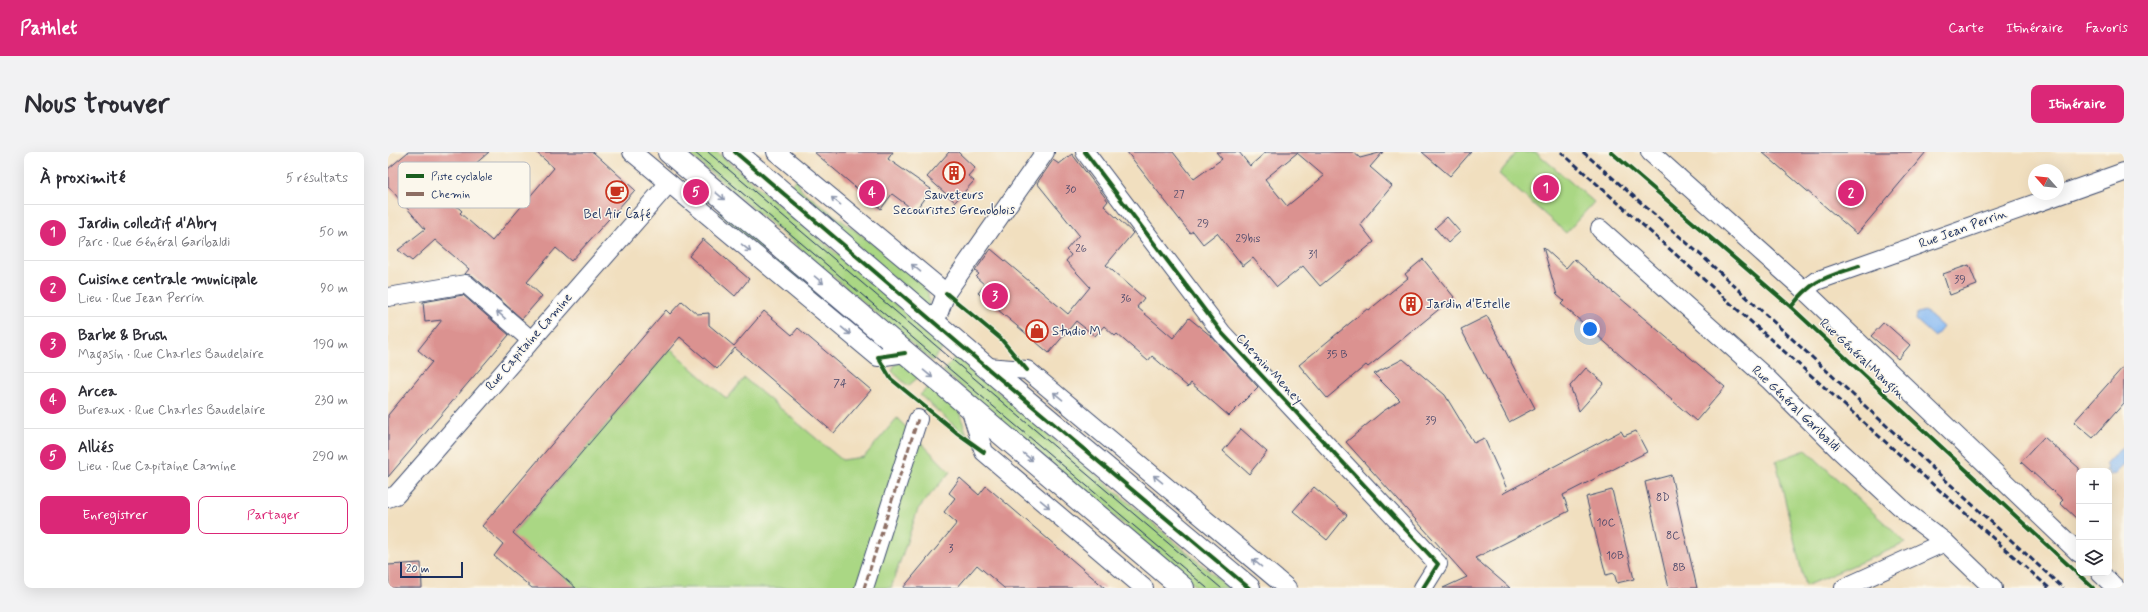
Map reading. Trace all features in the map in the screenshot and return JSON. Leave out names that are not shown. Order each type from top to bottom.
[{"type":"main road","points":[[669,152],[1183,588]]},
{"type":"main road","points":[[735,152],[986,367],[1249,588]]},
{"type":"street","points":[[632,152],[878,357],[905,353]]},
{"type":"street","points":[[776,152],[946,293]]},
{"type":"street","points":[[935,323],[946,293],[1044,152]]},
{"type":"street","name":"Chemin Meney","points":[[1085,152],[1222,334],[1438,564],[1423,588]]},
{"type":"street","name":"Rue Général Mangin","points":[[1650,152],[1804,290],[2076,550]]},
{"type":"street","name":"Rue Jean Perrin","points":[[1804,290],[1816,281],[2124,172]]},
{"type":"street","name":"Rue Capitaine Camine","points":[[388,498],[396,495],[669,183]]},
{"type":"street","name":"Rue Général Garibaldi","points":[[1600,229],[1769,380],[1839,450],[1907,514],[1945,542],[1993,588]]},
{"type":"street","points":[[388,297],[466,284],[531,340]]},
{"type":"street","points":[[986,367],[1027,370],[1287,588]]},
{"type":"street","points":[[970,408],[984,452],[1144,588]]},
{"type":"street","points":[[864,588],[918,419]]},
{"type":"street","points":[[1844,588],[1945,542]]},
{"type":"street","points":[[2103,576],[2116,588]]},
{"type":"green space","points":[[687,152],[717,152],[945,346],[932,361]]},
{"type":"green space","points":[[1517,152],[1536,152],[1594,202],[1566,233],[1499,174]]},
{"type":"green space","points":[[797,179],[801,190],[916,276],[928,293],[929,308],[788,187]]},
{"type":"green space","points":[[722,208],[883,345],[873,347],[719,213]]},
{"type":"green space","points":[[670,349],[727,399],[744,378],[842,460],[864,457],[897,418],[950,472],[918,509],[891,588],[576,588],[513,534]]},
{"type":"green space","points":[[956,356],[1229,588],[1198,588],[943,371]]},
{"type":"green space","points":[[901,363],[921,375],[908,386],[892,371],[895,364]]},
{"type":"green space","points":[[931,384],[958,408],[968,438],[920,395]]},
{"type":"green space","points":[[1806,450],[1906,543],[1805,586],[1776,461]]},
{"type":"water","points":[[1925,311],[1943,327],[1935,337],[1916,320],[1917,313]]},
{"type":"water","points":[[2124,445],[2124,465],[2115,474],[2112,474],[2112,468],[2106,468],[2105,465]]},
{"type":"building","points":[[408,152],[489,152],[478,162],[398,162],[398,198],[388,186],[388,169]]},
{"type":"building","points":[[536,152],[593,152],[635,190],[571,261],[556,248],[527,282],[542,296],[522,319],[473,276],[465,274],[469,269],[435,240],[412,261],[398,250],[425,229],[407,208],[459,208],[462,211],[460,213],[492,241],[520,208],[530,208],[530,196],[554,168]]},
{"type":"building","points":[[814,152],[893,152],[888,159],[931,189],[915,211],[892,194],[881,209]]},
{"type":"building","name":"Sauveteurs Secouristes Grenoblois","points":[[949,152],[958,152],[975,168],[968,176],[974,181],[955,202],[927,177]]},
{"type":"building","points":[[1127,152],[1173,152],[1194,179],[1222,159],[1216,152],[1239,152],[1250,166],[1266,152],[1353,152],[1360,158],[1383,152],[1370,167],[1392,186],[1360,224],[1374,242],[1320,286],[1303,266],[1277,287],[1253,258],[1243,266],[1217,233],[1203,244],[1193,231],[1190,233]],"holes":[[[1297,153],[1324,176],[1287,206],[1265,179]]]},
{"type":"building","points":[[1422,152],[1471,152],[1450,176]]},
{"type":"building","points":[[1762,152],[1926,152],[1857,234]]},
{"type":"building","points":[[1072,154],[1108,201],[1104,206],[1133,233],[1106,265],[1144,298],[1137,307],[1173,338],[1189,318],[1211,336],[1258,387],[1229,416],[1191,383],[1188,387],[1152,356],[1148,361],[1117,334],[1115,336],[1104,326],[1095,336],[1076,321],[1049,353],[978,293],[985,285],[976,277],[979,274],[975,271],[991,249],[1068,314],[1090,287],[1066,261],[1071,255],[1066,250],[1079,235],[1037,183],[1053,160],[1059,164]]},
{"type":"building","points":[[1447,217],[1460,232],[1448,243],[1435,228]]},
{"type":"building","points":[[703,239],[749,279],[735,296],[689,256]]},
{"type":"building","points":[[1543,247],[1566,268],[1574,259],[1725,387],[1696,421],[1561,304],[1564,301],[1557,295]]},
{"type":"building","points":[[1423,259],[1454,297],[1368,367],[1366,365],[1327,398],[1299,365],[1367,309],[1369,310],[1408,278],[1405,274]]},
{"type":"building","points":[[1969,265],[1977,285],[1950,295],[1943,274]]},
{"type":"building","points":[[463,295],[509,335],[388,477],[388,415],[432,362],[418,350],[442,320],[425,322],[423,302]]},
{"type":"building","points":[[682,301],[697,314],[709,313],[709,325],[734,346],[764,311],[792,335],[798,328],[871,390],[834,433],[735,348],[717,369],[680,337],[513,533],[576,588],[532,588],[494,556],[503,544],[482,526],[666,310],[670,314]]},
{"type":"building","points":[[1487,316],[1535,408],[1509,422],[1461,329]]},
{"type":"building","points":[[1884,322],[1910,345],[1898,359],[1871,336]]},
{"type":"building","points":[[1403,359],[1445,395],[1474,443],[1484,438],[1507,489],[1502,494],[1621,431],[1624,436],[1636,431],[1647,452],[1563,495],[1569,511],[1475,558],[1510,588],[1443,588],[1467,577],[1346,442],[1382,412],[1400,400],[1374,374]]},
{"type":"building","points":[[2124,366],[2124,403],[2093,438],[2074,422]]},
{"type":"building","points":[[1586,368],[1604,383],[1579,411],[1570,386]]},
{"type":"building","points":[[1241,429],[1267,452],[1249,474],[1223,451]]},
{"type":"building","points":[[2044,437],[2079,468],[2076,468],[2076,518],[2060,503],[2063,500],[2021,462]]},
{"type":"building","points":[[1671,475],[1697,588],[1669,588],[1665,571],[1645,482]]},
{"type":"building","points":[[960,478],[979,495],[986,486],[1105,588],[1004,588],[977,565],[957,588],[903,588],[957,523],[944,512],[955,498],[949,493]]},
{"type":"building","points":[[1314,487],[1347,515],[1327,540],[1293,511]]},
{"type":"building","points":[[1612,490],[1634,579],[1617,583],[1614,573],[1606,575],[1586,497]]},
{"type":"building","points":[[421,563],[422,588],[389,588],[388,565]]},
{"type":"tram line","points":[[694,152],[1207,588]]},
{"type":"tram line","points":[[708,152],[1221,588]]},
{"type":"railway","points":[[1561,152],[2049,588]]},
{"type":"railway","points":[[1583,152],[1703,257],[2063,588]]},
{"type":"marked path","points":[[864,588],[918,419]]},
{"type":"cycle path","points":[[735,152],[986,367],[1249,588]]},
{"type":"cycle path","points":[[1085,152],[1222,333],[1438,564],[1423,588]]},
{"type":"cycle path","points":[[1611,152],[1791,307],[2093,588]]},
{"type":"cycle path","points":[[1791,307],[1799,297],[1814,284],[1859,266]]},
{"type":"cycle path","points":[[946,293],[1001,339],[1027,370]]},
{"type":"cycle path","points":[[905,353],[878,357],[891,379],[956,432],[984,452]]},
{"type":"place","name":"Sauveteurs Secouristes Grenoblois","points":[[954,173]]},
{"type":"place","name":"Jardin collectif d'Abry","points":[[1546,188]]},
{"type":"place","name":"Bel Air Café","points":[[617,192]]},
{"type":"place","name":"Alliés","points":[[696,192]]},
{"type":"place","name":"Arcea","points":[[872,193]]},
{"type":"place","name":"Cuisine centrale municipale","points":[[1851,193]]},
{"type":"place","name":"Barbe & Brush","points":[[995,296]]},
{"type":"place","name":"Jardin d'Estelle","points":[[1411,304]]},
{"type":"place","name":"Studio M","points":[[1037,331]]}]
